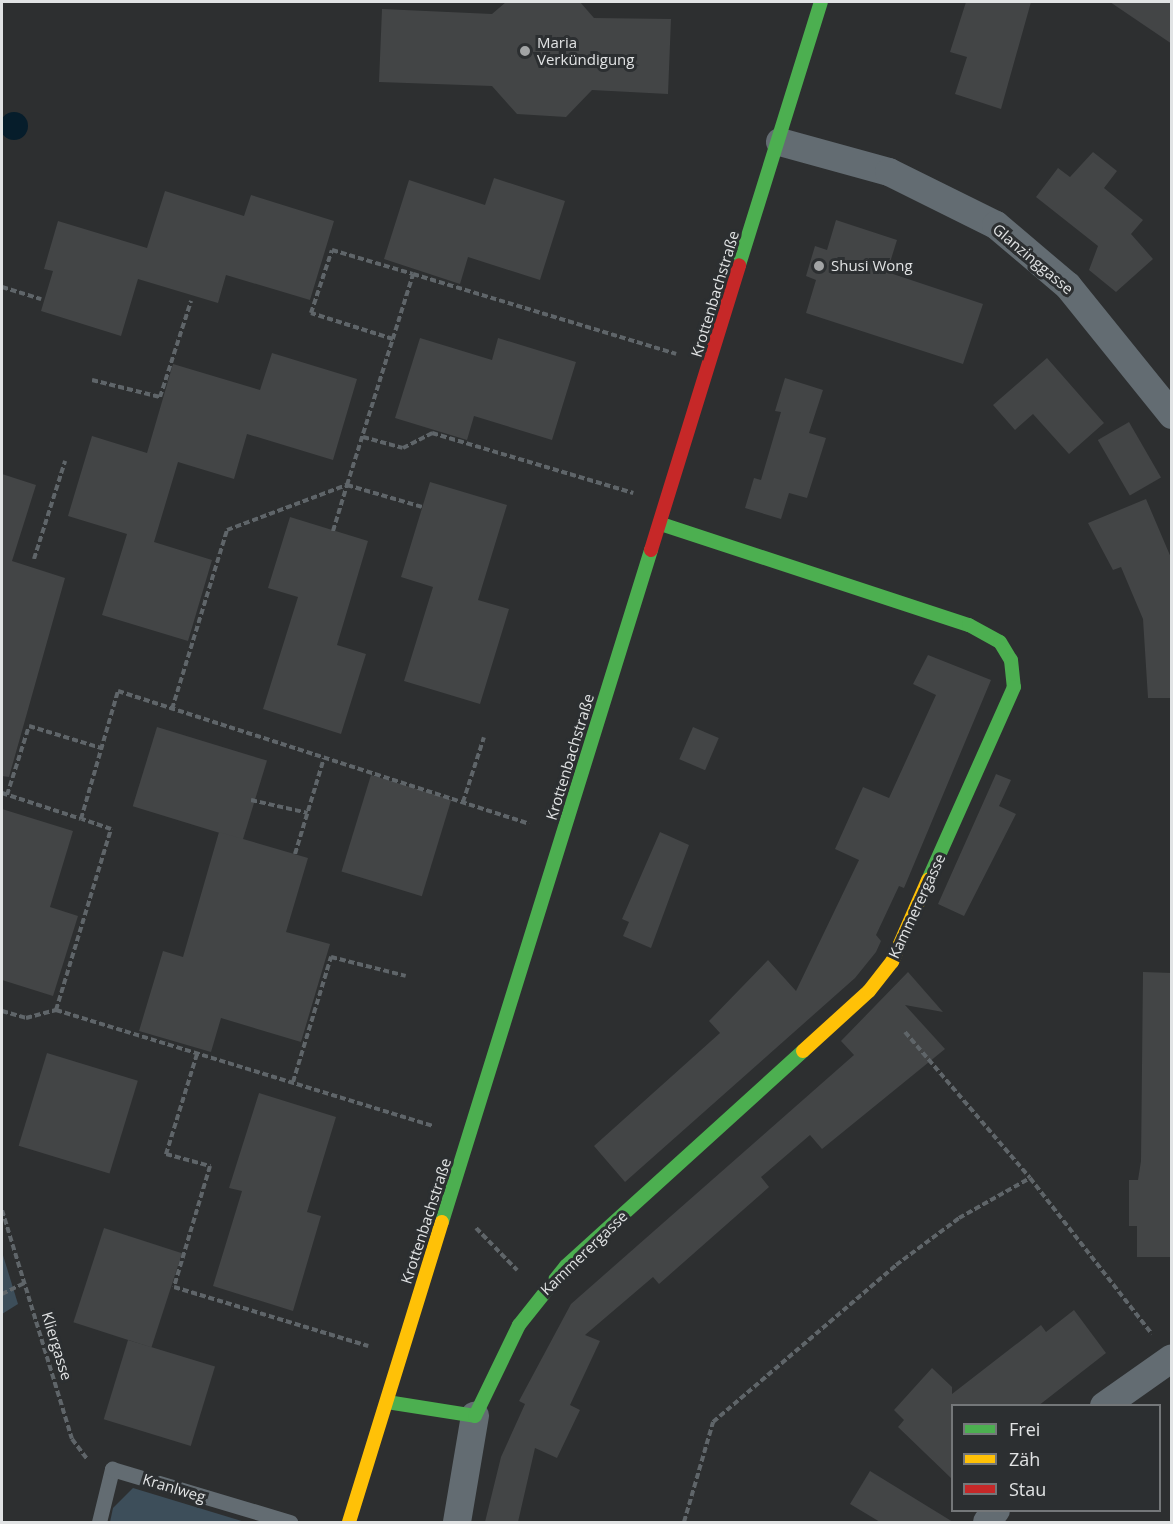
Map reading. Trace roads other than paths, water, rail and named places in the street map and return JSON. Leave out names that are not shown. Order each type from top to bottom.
[{"type":"main road","name":"Krottenbachstraße","points":[[349,1522],[780,142],[821,2]]},
{"type":"main road","name":"Kammerergasse","points":[[475,1416],[540,1294],[869,991],[892,962],[1014,687],[1011,660],[1000,642],[969,625],[661,524]]},
{"type":"main road","points":[[387,1402],[475,1416]]},
{"type":"street","name":"Glanzinggasse","points":[[780,142],[871,165],[996,225],[1068,286],[1172,416]]},
{"type":"street","points":[[1107,1404],[1171,1358]]},
{"type":"street","name":"Kammerergasse","points":[[457,1522],[475,1416]]},
{"type":"lane","name":"Kranlweg","points":[[99,1522],[112,1469],[290,1522]]},
{"type":"place","name":"Maria Verkündigung","points":[[525,51]]},
{"type":"place","name":"Shusi Wong","points":[[819,266]]}]
